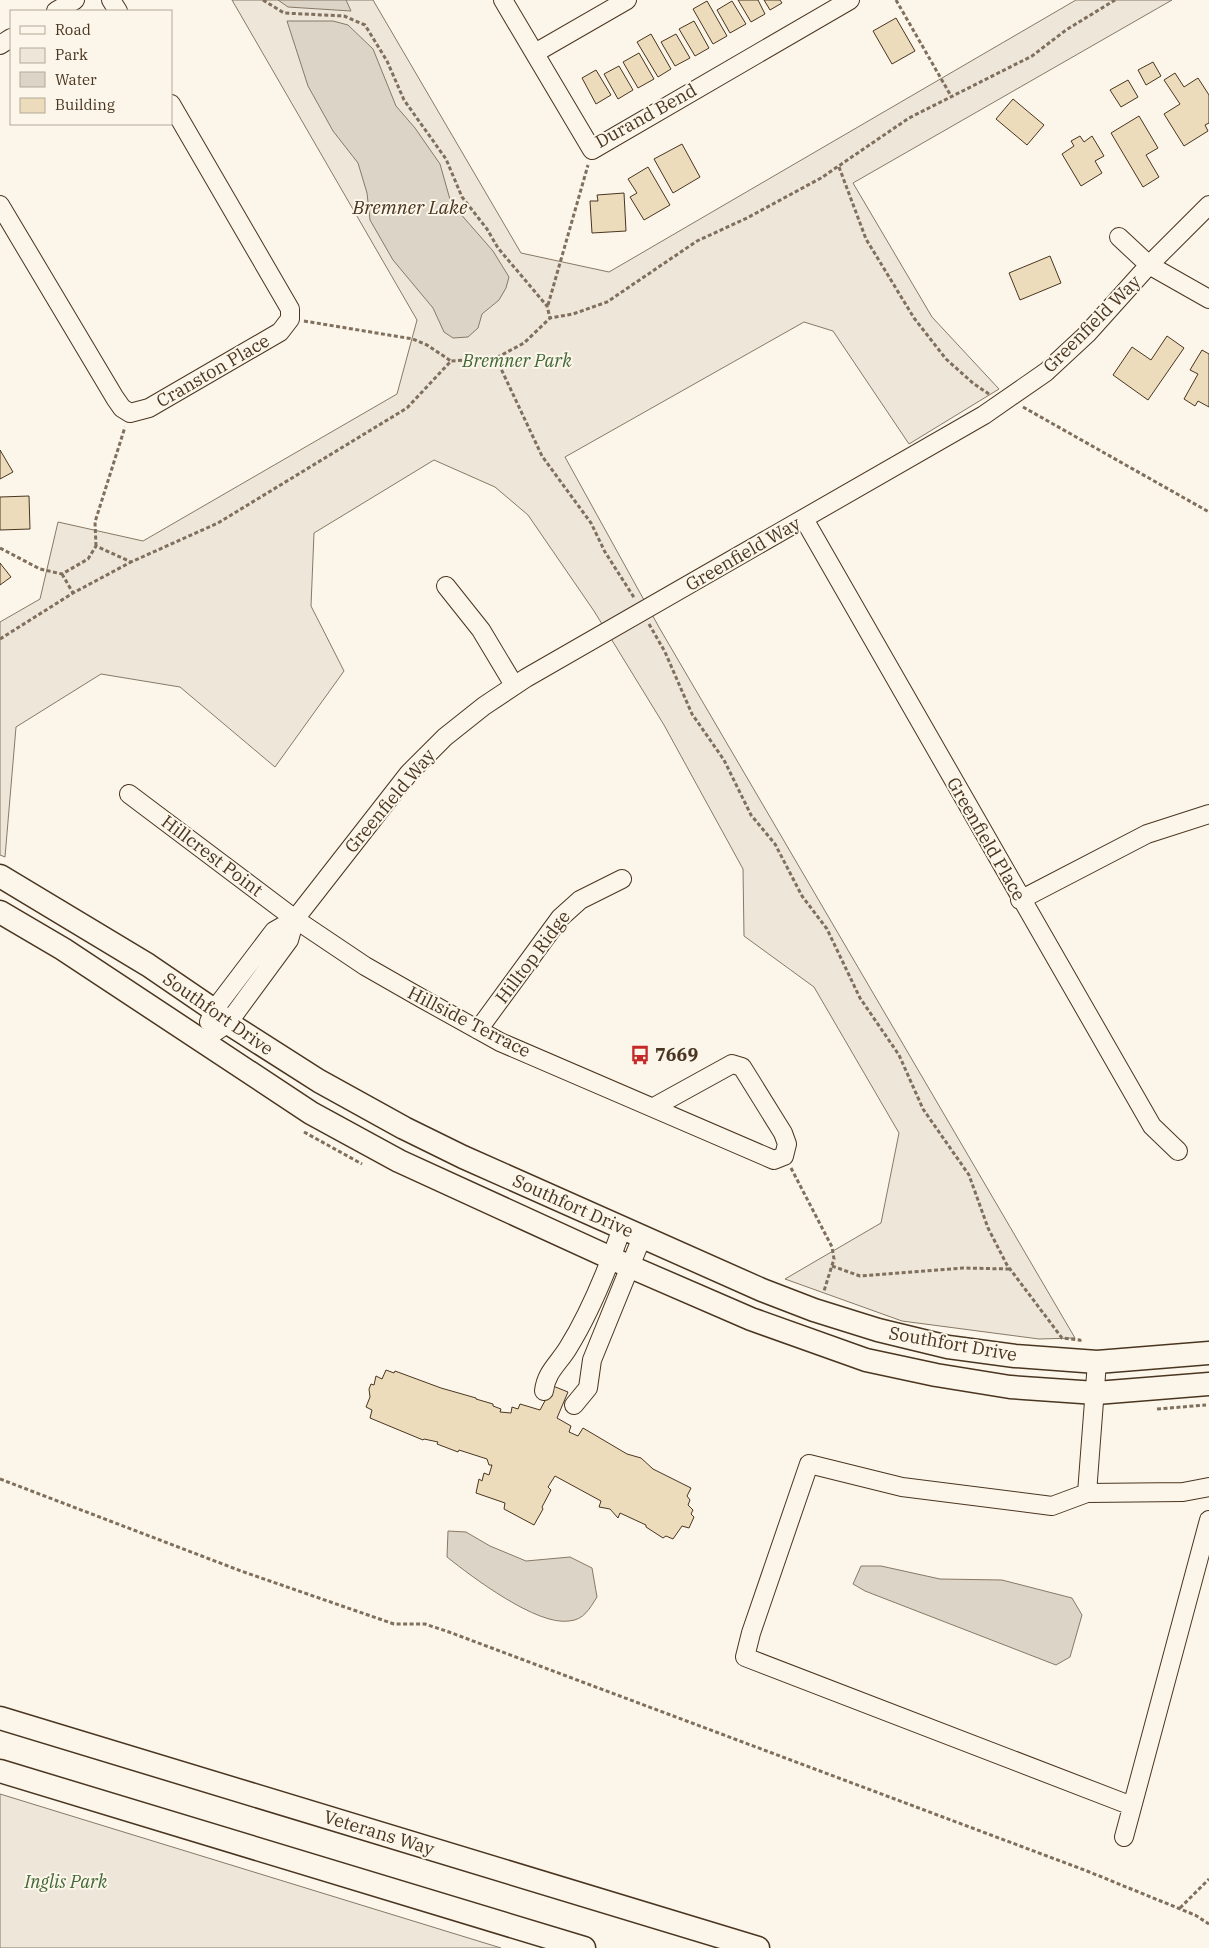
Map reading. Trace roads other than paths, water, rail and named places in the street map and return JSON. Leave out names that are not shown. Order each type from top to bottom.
[{"type":"main road","name":"Southfort Drive","points":[[0,876],[148,965],[221,1017],[319,1081],[404,1128],[463,1157],[762,1290],[814,1310],[878,1330],[948,1347],[1015,1356],[1097,1362],[1209,1353]]},
{"type":"main road","name":"Southfort Drive","points":[[0,912],[63,949],[311,1113],[399,1161],[752,1319],[866,1360],[936,1375],[1010,1387],[1096,1393],[1209,1384]]},
{"type":"main road","name":"Veterans Way","points":[[0,1718],[758,1948]]},
{"type":"main road","points":[[0,1771],[584,1948]]},
{"type":"street","points":[[58,10],[75,0]]},
{"type":"street","name":"Durand Bend","points":[[503,0],[592,150],[850,0]]},
{"type":"street","points":[[535,53],[627,0]]},
{"type":"street","name":"Cranston Place","points":[[0,204],[122,408],[130,412],[148,408],[280,332],[290,319],[290,309],[285,299],[172,106]]},
{"type":"street","name":"Greenfield Way","points":[[202,1041],[289,940],[295,919],[408,773],[446,737],[514,685],[984,415],[1046,372],[1080,340],[1209,205]]},
{"type":"street","points":[[1118,237],[1150,265],[1209,298]]},
{"type":"street","name":"Greenfield Place","points":[[804,520],[1020,900],[1152,1126],[1178,1151]]},
{"type":"street","points":[[446,586],[482,630],[514,685]]},
{"type":"street","name":"Hillcrest Point","points":[[129,794],[295,919]]},
{"type":"street","points":[[1020,900],[1147,834],[1209,814]]},
{"type":"street","name":"Hilltop Ridge","points":[[478,1030],[560,918],[580,900],[622,878]]},
{"type":"street","name":"Hillside Terrace","points":[[295,919],[365,966],[500,1042],[774,1160],[784,1156],[788,1144],[783,1132],[742,1067],[732,1064],[654,1107]]},
{"type":"street","points":[[574,1405],[588,1388],[592,1360],[621,1262],[632,1232]]},
{"type":"street","points":[[544,1391],[548,1374],[568,1348],[621,1262]]},
{"type":"street","points":[[1087,1493],[1097,1362]]},
{"type":"street","points":[[1132,1806],[745,1657],[751,1633],[809,1464],[902,1487],[1052,1506],[1087,1493],[1183,1492],[1209,1487]]},
{"type":"street","points":[[1124,1837],[1209,1520]]},
{"type":"water","points":[[278,0],[346,0],[351,11],[288,7]]},
{"type":"water","name":"Bremner Lake","points":[[287,21],[333,21],[348,25],[373,49],[396,106],[415,128],[440,164],[451,203],[493,251],[509,277],[506,288],[499,300],[482,314],[478,328],[468,337],[453,338],[444,332],[433,308],[393,260],[370,220],[367,193],[358,163],[333,131],[308,86]]},
{"type":"water","points":[[448,1531],[466,1532],[490,1546],[526,1561],[570,1557],[592,1568],[597,1597],[583,1616],[574,1620],[556,1621],[540,1616],[505,1598],[447,1557]]},
{"type":"water","points":[[861,1566],[881,1566],[940,1579],[1002,1580],[1072,1598],[1082,1615],[1070,1657],[1056,1665],[865,1591],[853,1584]]},
{"type":"place","name":"7669","points":[[640,1055]]},
{"type":"park label","name":"Bremner Park","points":[[517,361]]},
{"type":"park label","name":"Inglis Park","points":[[66,1882]]}]
